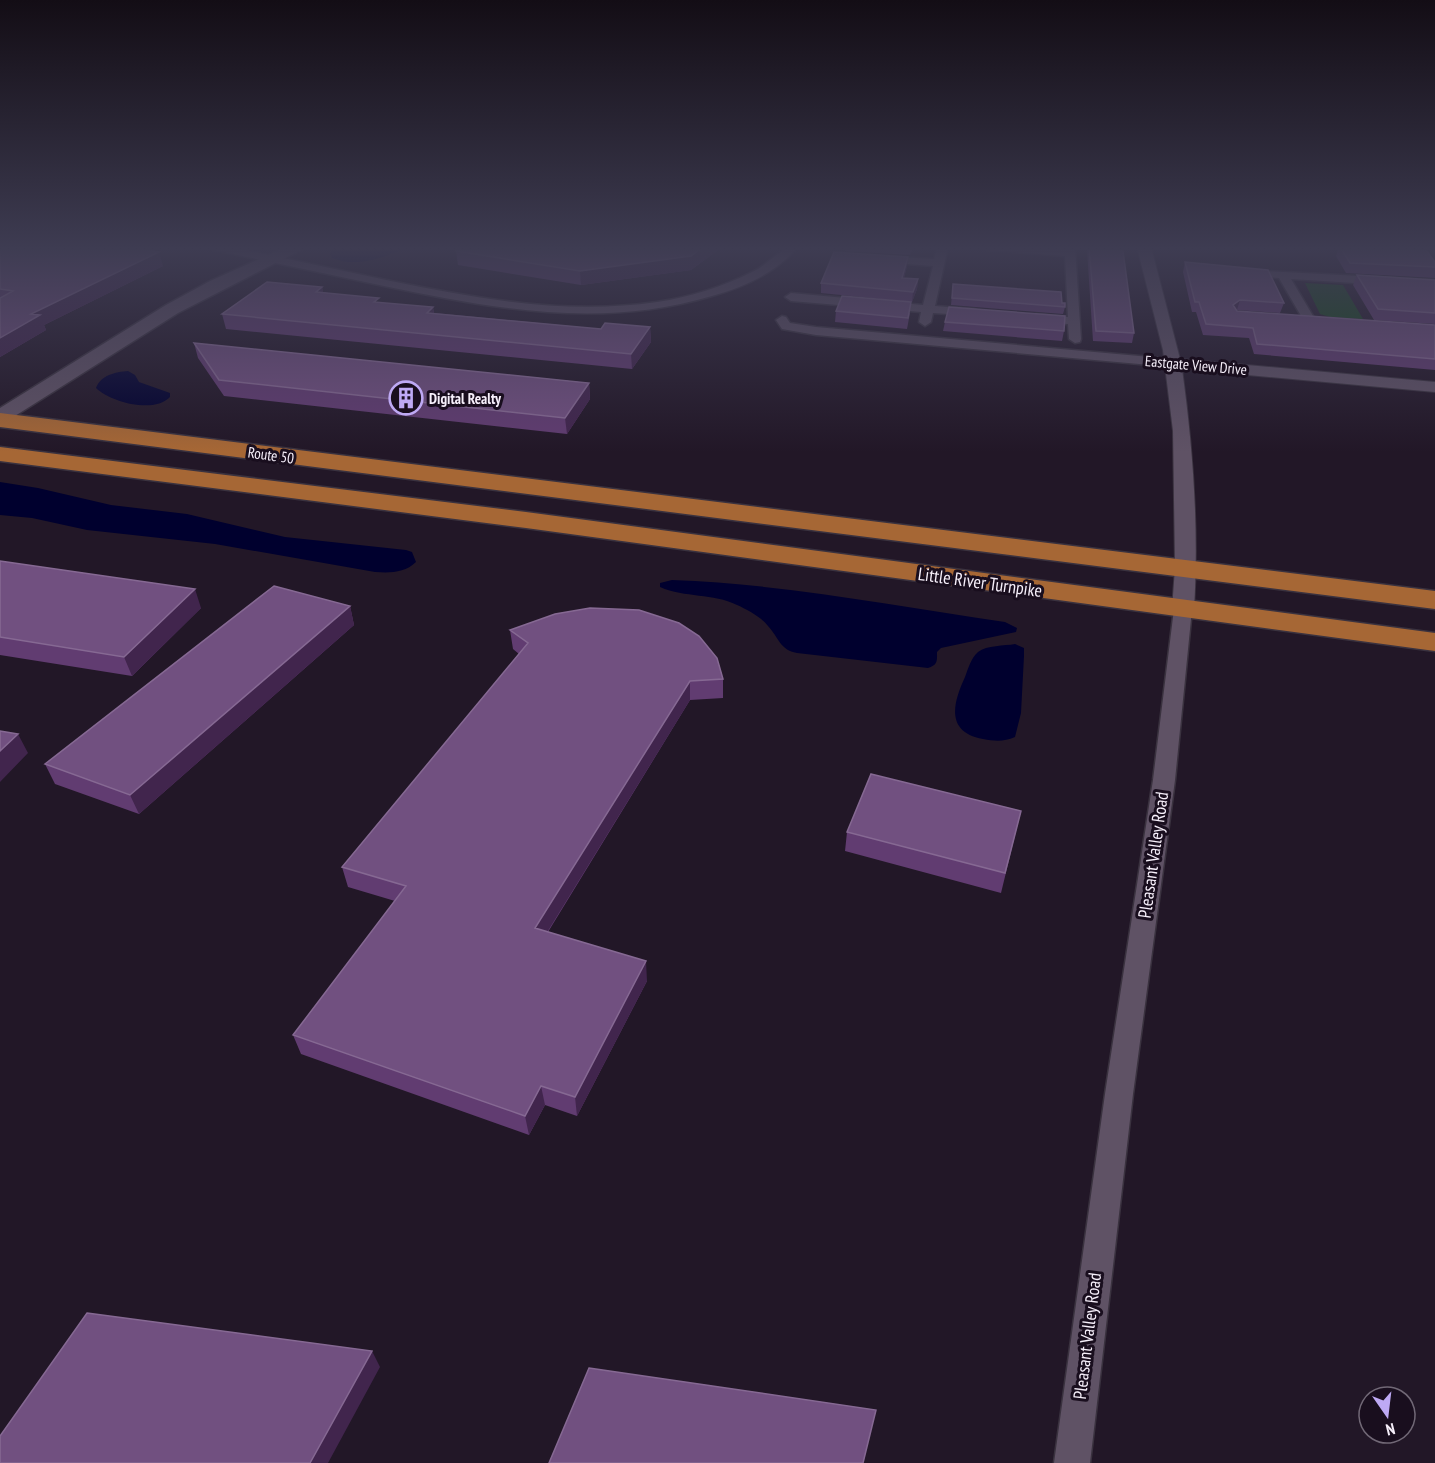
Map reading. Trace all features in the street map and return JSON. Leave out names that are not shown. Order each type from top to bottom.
[{"type":"highway","name":"Route 50","points":[[0,419],[542,489]]},
{"type":"highway","name":"Route 50","points":[[0,454],[526,520]]},
{"type":"highway","name":"Little River Turnpike","points":[[542,489],[1435,600]]},
{"type":"highway","name":"Little River Turnpike","points":[[526,520],[1435,642]]},
{"type":"main road","points":[[0,401],[138,315]]},
{"type":"main road","points":[[0,419],[162,315]]},
{"type":"street","points":[[920,344],[927,315]]},
{"type":"street","points":[[1074,315],[1075,339]]},
{"type":"street","name":"Pleasant Valley Road","points":[[1072,1463],[1119,1094],[1164,780],[1184,609],[1186,568],[1184,454],[1173,363],[1162,315]]},
{"type":"street","points":[[1289,320],[1315,322],[1310,315]]},
{"type":"street","points":[[1018,316],[1074,321]]},
{"type":"street","name":"Eastgate View Drive","points":[[782,320],[782,324],[786,326],[920,344],[1173,363],[1435,387]]},
{"type":"green space","points":[[1324,315],[1361,315],[1363,319]]},
{"type":"water","points":[[128,371],[135,375],[139,382],[170,393],[170,397],[154,405],[132,404],[111,398],[96,388],[105,377],[113,373]]},
{"type":"water","points":[[0,482],[38,488],[111,505],[187,514],[285,537],[406,550],[412,552],[416,562],[402,570],[375,572],[215,544],[87,530],[32,518],[0,515]]},
{"type":"water","points":[[672,580],[756,586],[839,596],[1005,622],[1017,628],[1016,632],[941,648],[937,652],[935,664],[928,668],[797,653],[783,646],[765,623],[741,607],[728,601],[679,593],[660,587],[660,583]]},
{"type":"water","points":[[1015,644],[1024,648],[1024,656],[1021,713],[1015,737],[995,741],[971,735],[962,730],[955,715],[957,697],[970,664],[976,654],[982,650]]},
{"type":"building","points":[[0,315],[40,315],[0,338]]},
{"type":"building","points":[[235,315],[452,315],[601,329],[605,323],[650,327],[631,354]]},
{"type":"building","points":[[880,315],[909,315],[908,318]]},
{"type":"building","points":[[947,315],[1065,316],[1064,331],[945,322]]},
{"type":"building","points":[[1095,315],[1132,315],[1134,333],[1096,331]]},
{"type":"building","points":[[1203,315],[1297,315],[1435,325],[1435,359],[1257,344],[1253,328],[1206,324]]},
{"type":"building","points":[[194,343],[589,383],[565,418],[219,380]]},
{"type":"building","points":[[0,561],[195,589],[124,657],[0,637]]},
{"type":"building","points":[[274,586],[350,606],[130,795],[45,764]]},
{"type":"building","points":[[590,608],[639,610],[679,623],[699,636],[717,658],[723,679],[690,681],[535,928],[646,961],[575,1097],[541,1086],[525,1116],[293,1035],[406,886],[342,867],[528,643],[510,630],[555,614]]},
{"type":"building","points":[[0,731],[18,734],[0,751]]},
{"type":"building","points":[[871,774],[1021,811],[1005,873],[847,832]]},
{"type":"building","points":[[87,1313],[372,1351],[310,1463],[0,1463],[0,1436]]},
{"type":"building","points":[[589,1368],[876,1410],[863,1463],[549,1463]]},
{"type":"place","name":"Digital Realty","points":[[406,398]]}]
